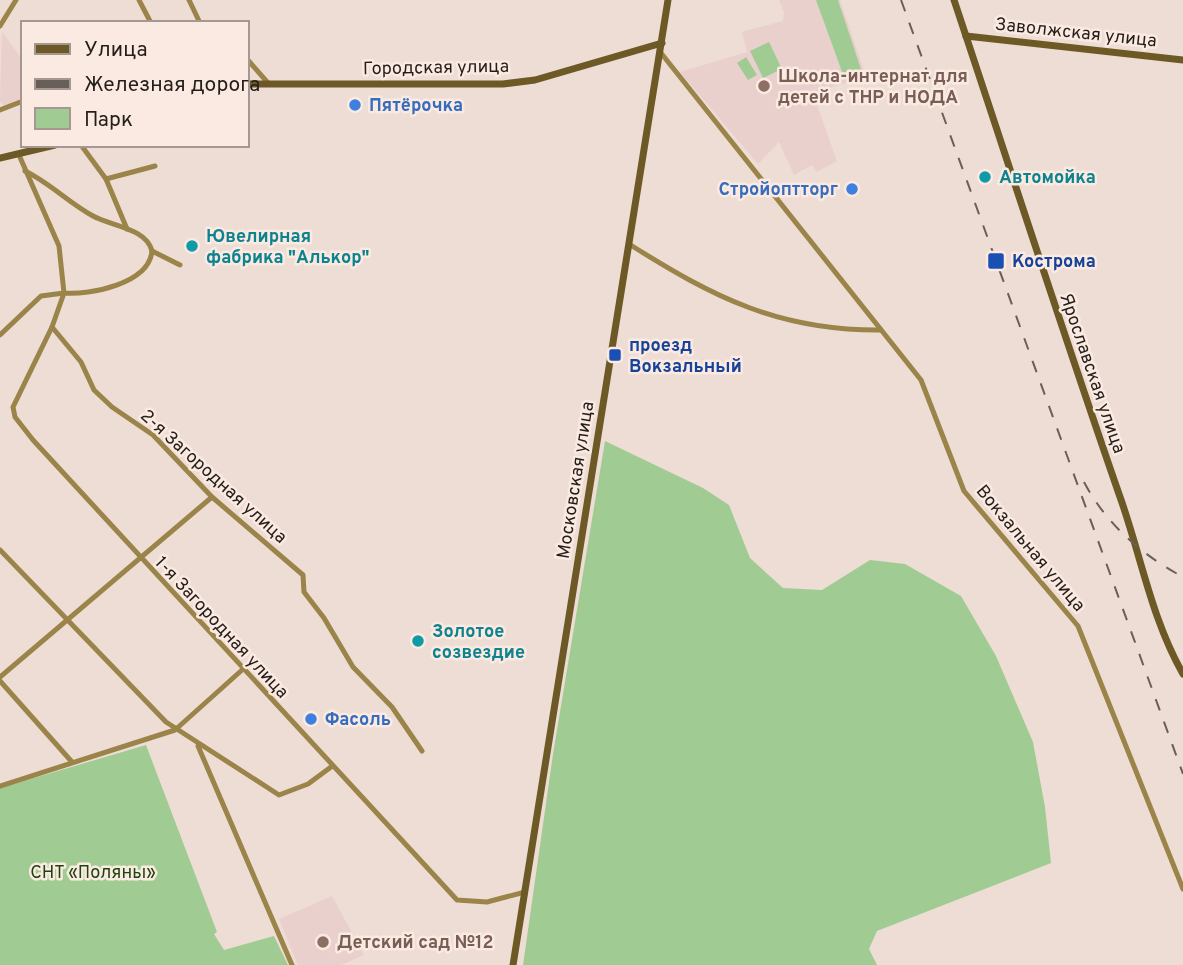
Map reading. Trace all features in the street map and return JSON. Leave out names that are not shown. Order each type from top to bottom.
[{"type":"main road","name":"Московская улица","points":[[513,965],[668,0]]},
{"type":"main road","name":"Ярославская улица","points":[[954,0],[1045,284],[1130,523],[1146,588],[1168,648],[1183,674]]},
{"type":"main road","name":"Заволжская улица","points":[[966,36],[1183,60]]},
{"type":"main road","name":"Городская улица","points":[[248,84],[503,84],[535,80],[662,43]]},
{"type":"main road","points":[[0,158],[48,147]]},
{"type":"street","points":[[0,26],[16,0]]},
{"type":"street","points":[[139,0],[150,21]]},
{"type":"street","points":[[188,0],[199,21]]},
{"type":"street","name":"Вокзальная улица","points":[[660,53],[927,388],[964,491],[1078,626],[1183,889]]},
{"type":"street","points":[[248,60],[268,83]]},
{"type":"street","points":[[0,110],[21,102]]},
{"type":"street","points":[[82,147],[106,179],[127,229]]},
{"type":"street","points":[[19,155],[59,246],[64,293]]},
{"type":"street","points":[[106,179],[155,166]]},
{"type":"street","points":[[0,335],[41,296],[90,294],[113,286],[142,271],[150,261],[152,251],[147,240],[94,216],[50,184],[25,171]]},
{"type":"street","points":[[629,244],[667,269],[745,309],[780,319],[881,330]]},
{"type":"street","points":[[152,251],[180,265]]},
{"type":"street","name":"1-я Загородная улица","points":[[64,293],[52,327],[13,407],[15,417],[242,670],[457,900],[487,902],[525,892]]},
{"type":"street","name":"2-я Загородная улица","points":[[52,327],[81,362],[94,390],[112,407],[153,435],[212,497],[303,575],[304,592],[324,618],[353,667],[392,708],[422,751]]},
{"type":"street","points":[[72,762],[0,679],[212,497]]},
{"type":"street","points":[[0,550],[175,730],[279,795],[308,784],[331,767]]},
{"type":"street","points":[[0,786],[175,730],[242,670]]},
{"type":"street","points":[[198,744],[292,965]]},
{"type":"shaded area","name":"Школа-интернат для детей с ТНР и НОДА","points":[[779,0],[840,0],[866,76],[813,94],[837,161],[817,172],[812,165],[794,175],[779,142],[758,164],[680,72],[747,52],[742,32],[783,21],[784,12]]},
{"type":"shaded area","points":[[2,32],[21,57],[21,99],[4,106],[0,101]]},
{"type":"shaded area","name":"Детский сад №12","points":[[332,896],[364,955],[341,965],[298,965],[279,919]]},
{"type":"green space","points":[[816,0],[838,0],[863,75],[845,80]]},
{"type":"green space","points":[[769,42],[782,69],[763,78],[750,51]]},
{"type":"green space","points":[[746,57],[757,75],[748,80],[737,63]]},
{"type":"green space","points":[[605,441],[703,488],[729,505],[750,558],[783,588],[822,590],[870,560],[905,564],[961,596],[996,656],[1033,742],[1045,807],[1051,863],[877,931],[869,949],[877,965],[523,965],[553,754]]},
{"type":"green space","name":"СНТ «Поляны»","points":[[146,745],[217,932],[214,934],[224,950],[274,936],[288,965],[0,965],[0,788]]},
{"type":"railway","points":[[901,0],[1183,774]]},
{"type":"railway","points":[[1084,482],[1103,511],[1126,537],[1153,559],[1183,577]]},
{"type":"place","name":"Школа-интернат для детей с ТНР и НОДА","points":[[764,86]]},
{"type":"place","name":"Пятёрочка","points":[[355,105]]},
{"type":"place","name":"Автомойка","points":[[985,177]]},
{"type":"place","name":"Стройоптторг","points":[[852,189]]},
{"type":"place","name":"Ювелирная фабрика \"Алькор\"","points":[[192,246]]},
{"type":"place","name":"Кострома","points":[[996,261]]},
{"type":"place","name":"проезд Вокзальный","points":[[615,355]]},
{"type":"place","name":"Золотое созвездие","points":[[418,641]]},
{"type":"place","name":"Фасоль","points":[[311,719]]},
{"type":"place","name":"Детский сад №12","points":[[323,942]]}]
